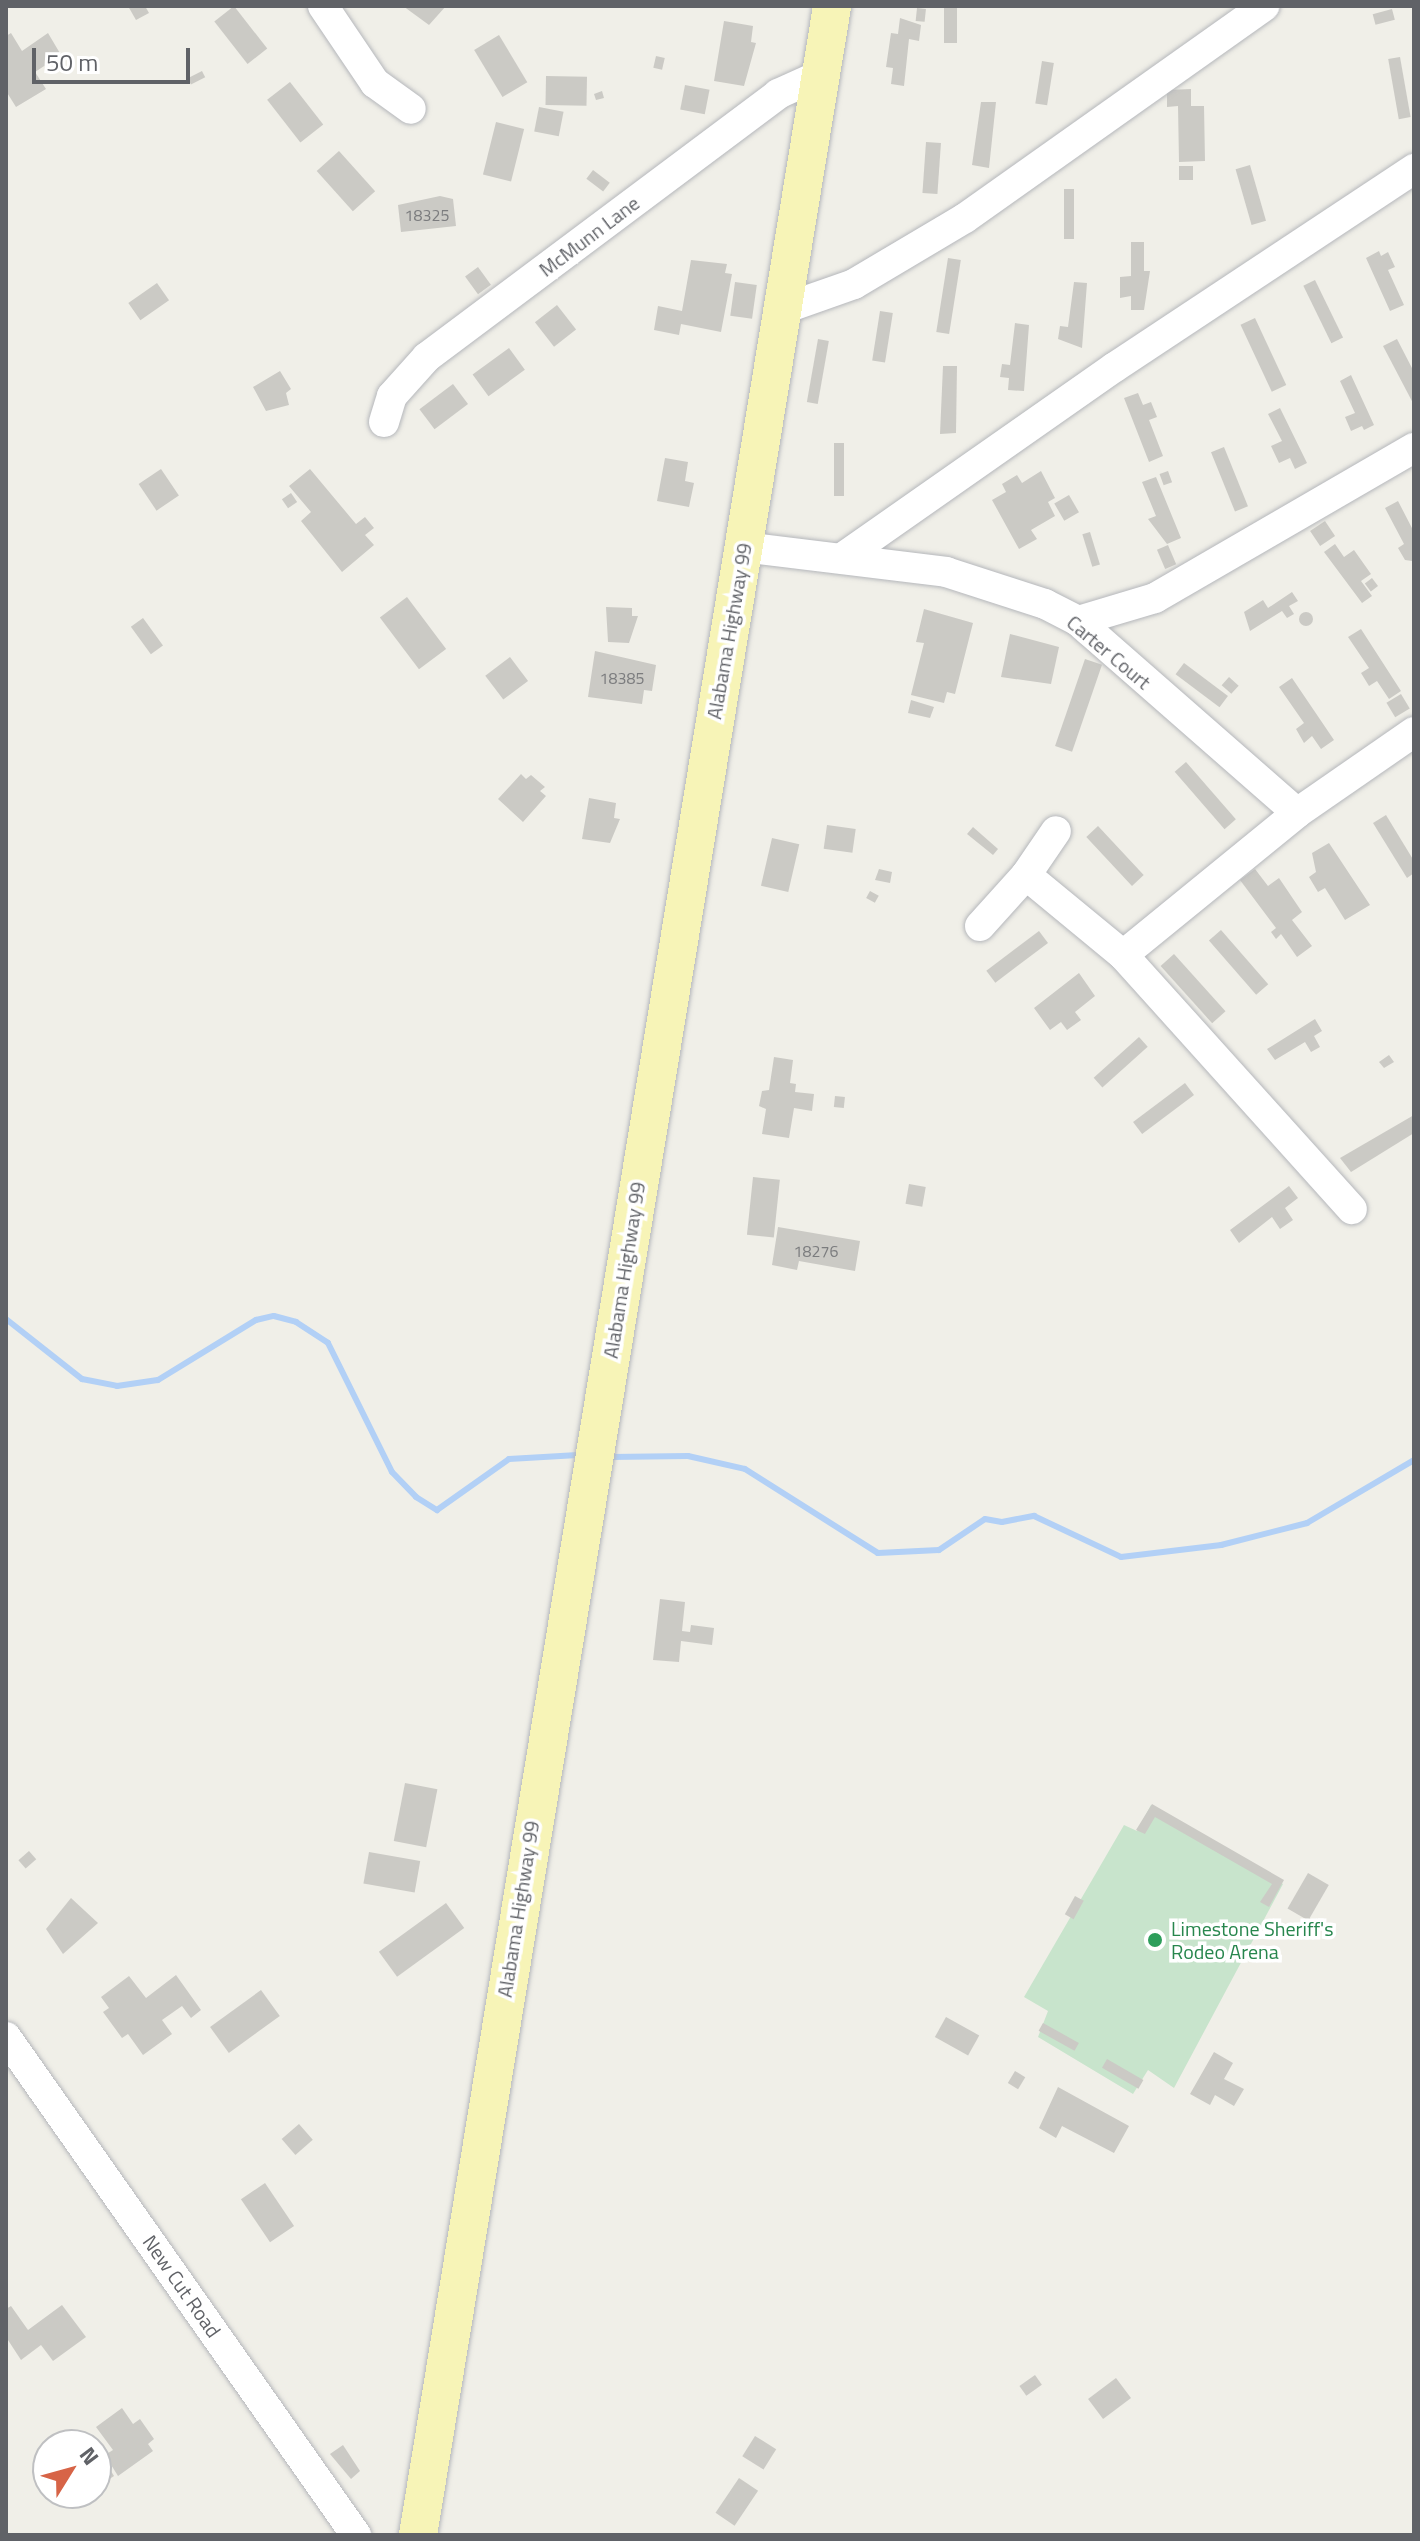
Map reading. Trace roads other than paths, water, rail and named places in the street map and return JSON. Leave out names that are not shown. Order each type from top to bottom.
[{"type":"main road","name":"Alabama Highway 99","points":[[418,2535],[743,547],[786,308],[832,6]]},
{"type":"street","points":[[323,6],[375,83],[411,109]]},
{"type":"street","points":[[786,308],[854,284],[965,218],[1264,6]]},
{"type":"street","name":"McMunn Lane","points":[[384,422],[392,396],[427,357],[778,94],[820,75]]},
{"type":"street","points":[[842,558],[1115,367],[1414,169]]},
{"type":"street","points":[[1078,621],[1155,598],[1414,448]]},
{"type":"street","name":"Carter Court","points":[[743,547],[946,572],[1045,604],[1078,621],[1297,813]]},
{"type":"street","points":[[1123,955],[1297,813],[1414,732]]},
{"type":"street","points":[[980,926],[1026,875],[1056,831]]},
{"type":"street","points":[[1026,875],[1123,955],[1352,1209]]},
{"type":"street","name":"New Cut Road","points":[[6,2037],[356,2535]]},
{"type":"waterway","points":[[6,1319],[82,1379],[117,1386],[158,1380],[256,1320],[274,1316],[296,1322],[328,1343],[392,1472],[416,1497],[437,1510],[509,1459],[578,1455]]},
{"type":"waterway","points":[[611,1457],[688,1456],[745,1469],[878,1553],[939,1550],[985,1519],[1002,1522],[1034,1516],[1121,1557],[1221,1545],[1307,1523],[1414,1460]]},
{"type":"place","name":"Limestone Sheriff's Rodeo Arena","points":[[1155,1940]]}]
